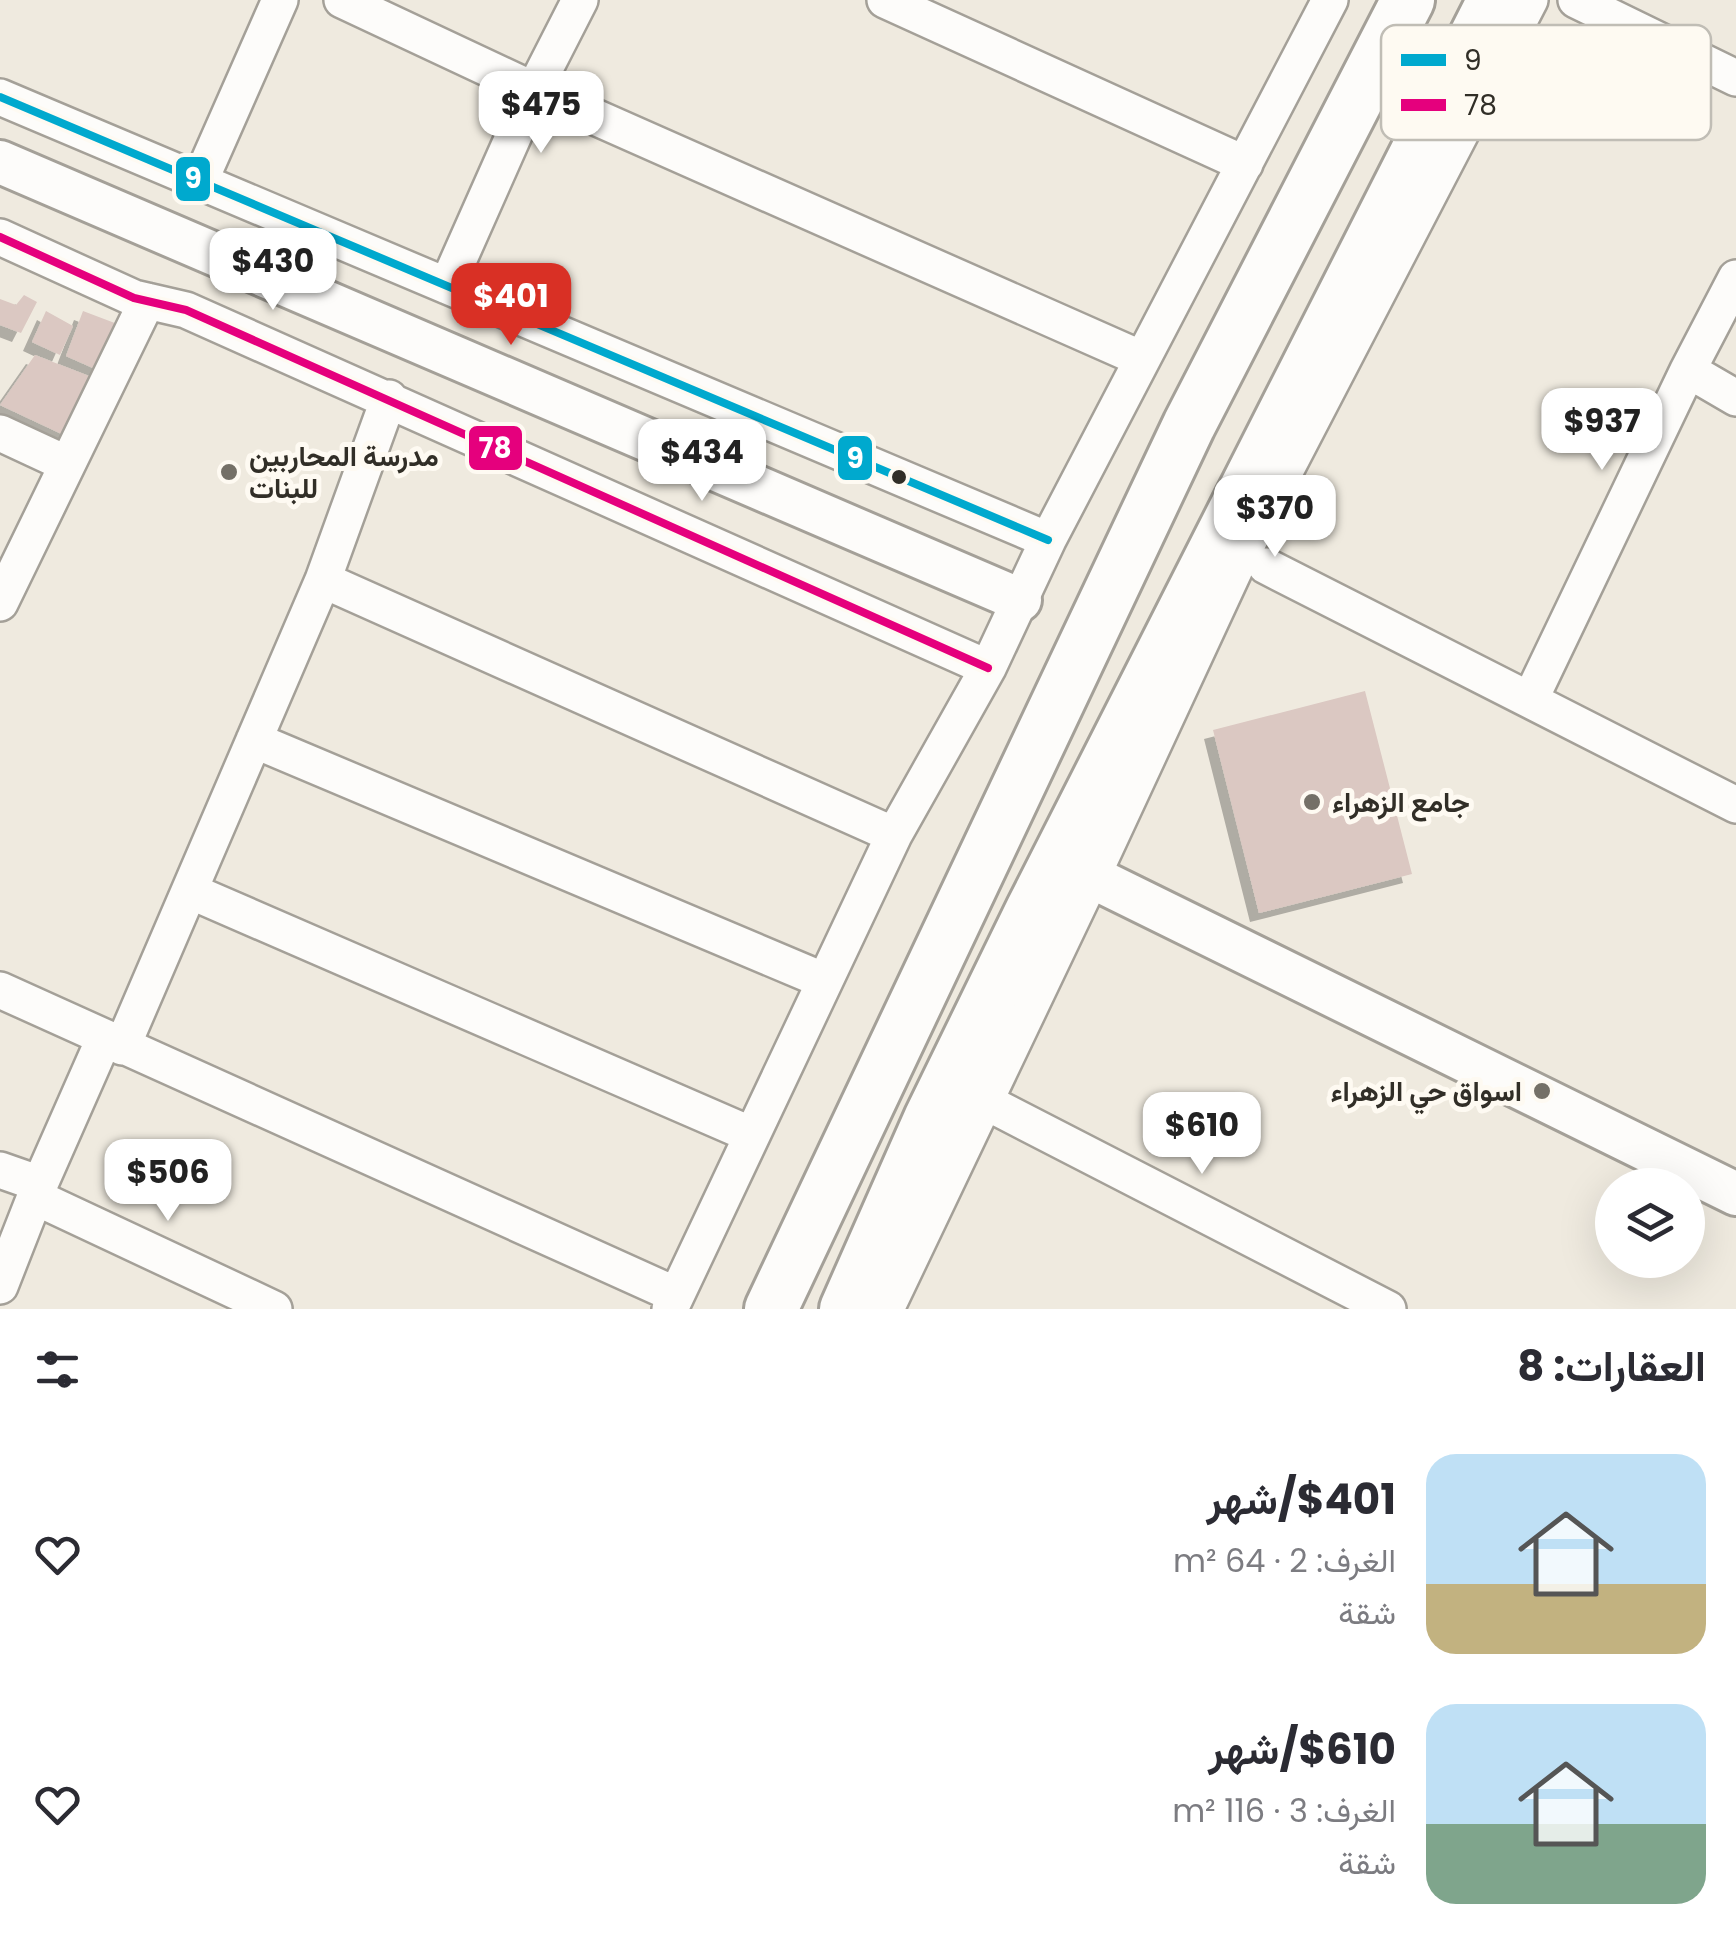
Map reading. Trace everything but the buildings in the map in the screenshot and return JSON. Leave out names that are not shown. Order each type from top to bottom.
[{"type":"main road","points":[[1481,25],[1494,0]]},
{"type":"main road","points":[[771,1309],[1172,460],[1381,51]]},
{"type":"main road","points":[[846,1309],[961,1121],[1032,910],[1437,140]]},
{"type":"street","points":[[200,182],[280,0]]},
{"type":"street","points":[[342,0],[534,90],[1142,359]]},
{"type":"street","points":[[448,286],[534,90],[580,0]]},
{"type":"street","points":[[885,0],[1244,164]]},
{"type":"street","points":[[0,990],[673,1302],[894,835],[988,668],[1048,540],[1330,0]]},
{"type":"street","points":[[1514,25],[1530,0]]},
{"type":"street","points":[[1576,0],[1627,25]]},
{"type":"street","points":[[1711,66],[1736,78]]},
{"type":"street","points":[[0,97],[1048,540]]},
{"type":"street","points":[[886,1309],[961,1121],[1092,877],[1240,556],[1440,140]]},
{"type":"street","points":[[0,162],[1020,600]]},
{"type":"street","points":[[0,237],[147,301],[186,310],[388,398],[988,668]]},
{"type":"street","points":[[1530,700],[1736,278]]},
{"type":"street","points":[[0,603],[147,301]]},
{"type":"street","points":[[1688,370],[1736,398]]},
{"type":"street","points":[[0,1286],[37,1191],[190,891],[322,580],[388,398]]},
{"type":"street","points":[[0,433],[67,464]]},
{"type":"street","points":[[1266,566],[1736,804]]},
{"type":"street","points":[[322,580],[894,835]]},
{"type":"street","points":[[254,740],[825,981]]},
{"type":"street","points":[[1092,877],[1736,1194]]},
{"type":"street","points":[[190,891],[752,1135]]},
{"type":"street","points":[[961,1121],[1388,1309]]},
{"type":"street","points":[[0,1170],[274,1309]]},
{"type":"transit line","name":"9","points":[[0,97],[1048,540]]},
{"type":"transit line","name":"78","points":[[0,237],[134,298],[186,310],[988,668]]},
{"type":"place","name":"مدرسة المحاربين للبنات","points":[[229,472]]},
{"type":"place","name":"جامع الزهراء","points":[[1312,802]]},
{"type":"place","name":"اسواق حي الزهراء","points":[[1542,1091]]}]
